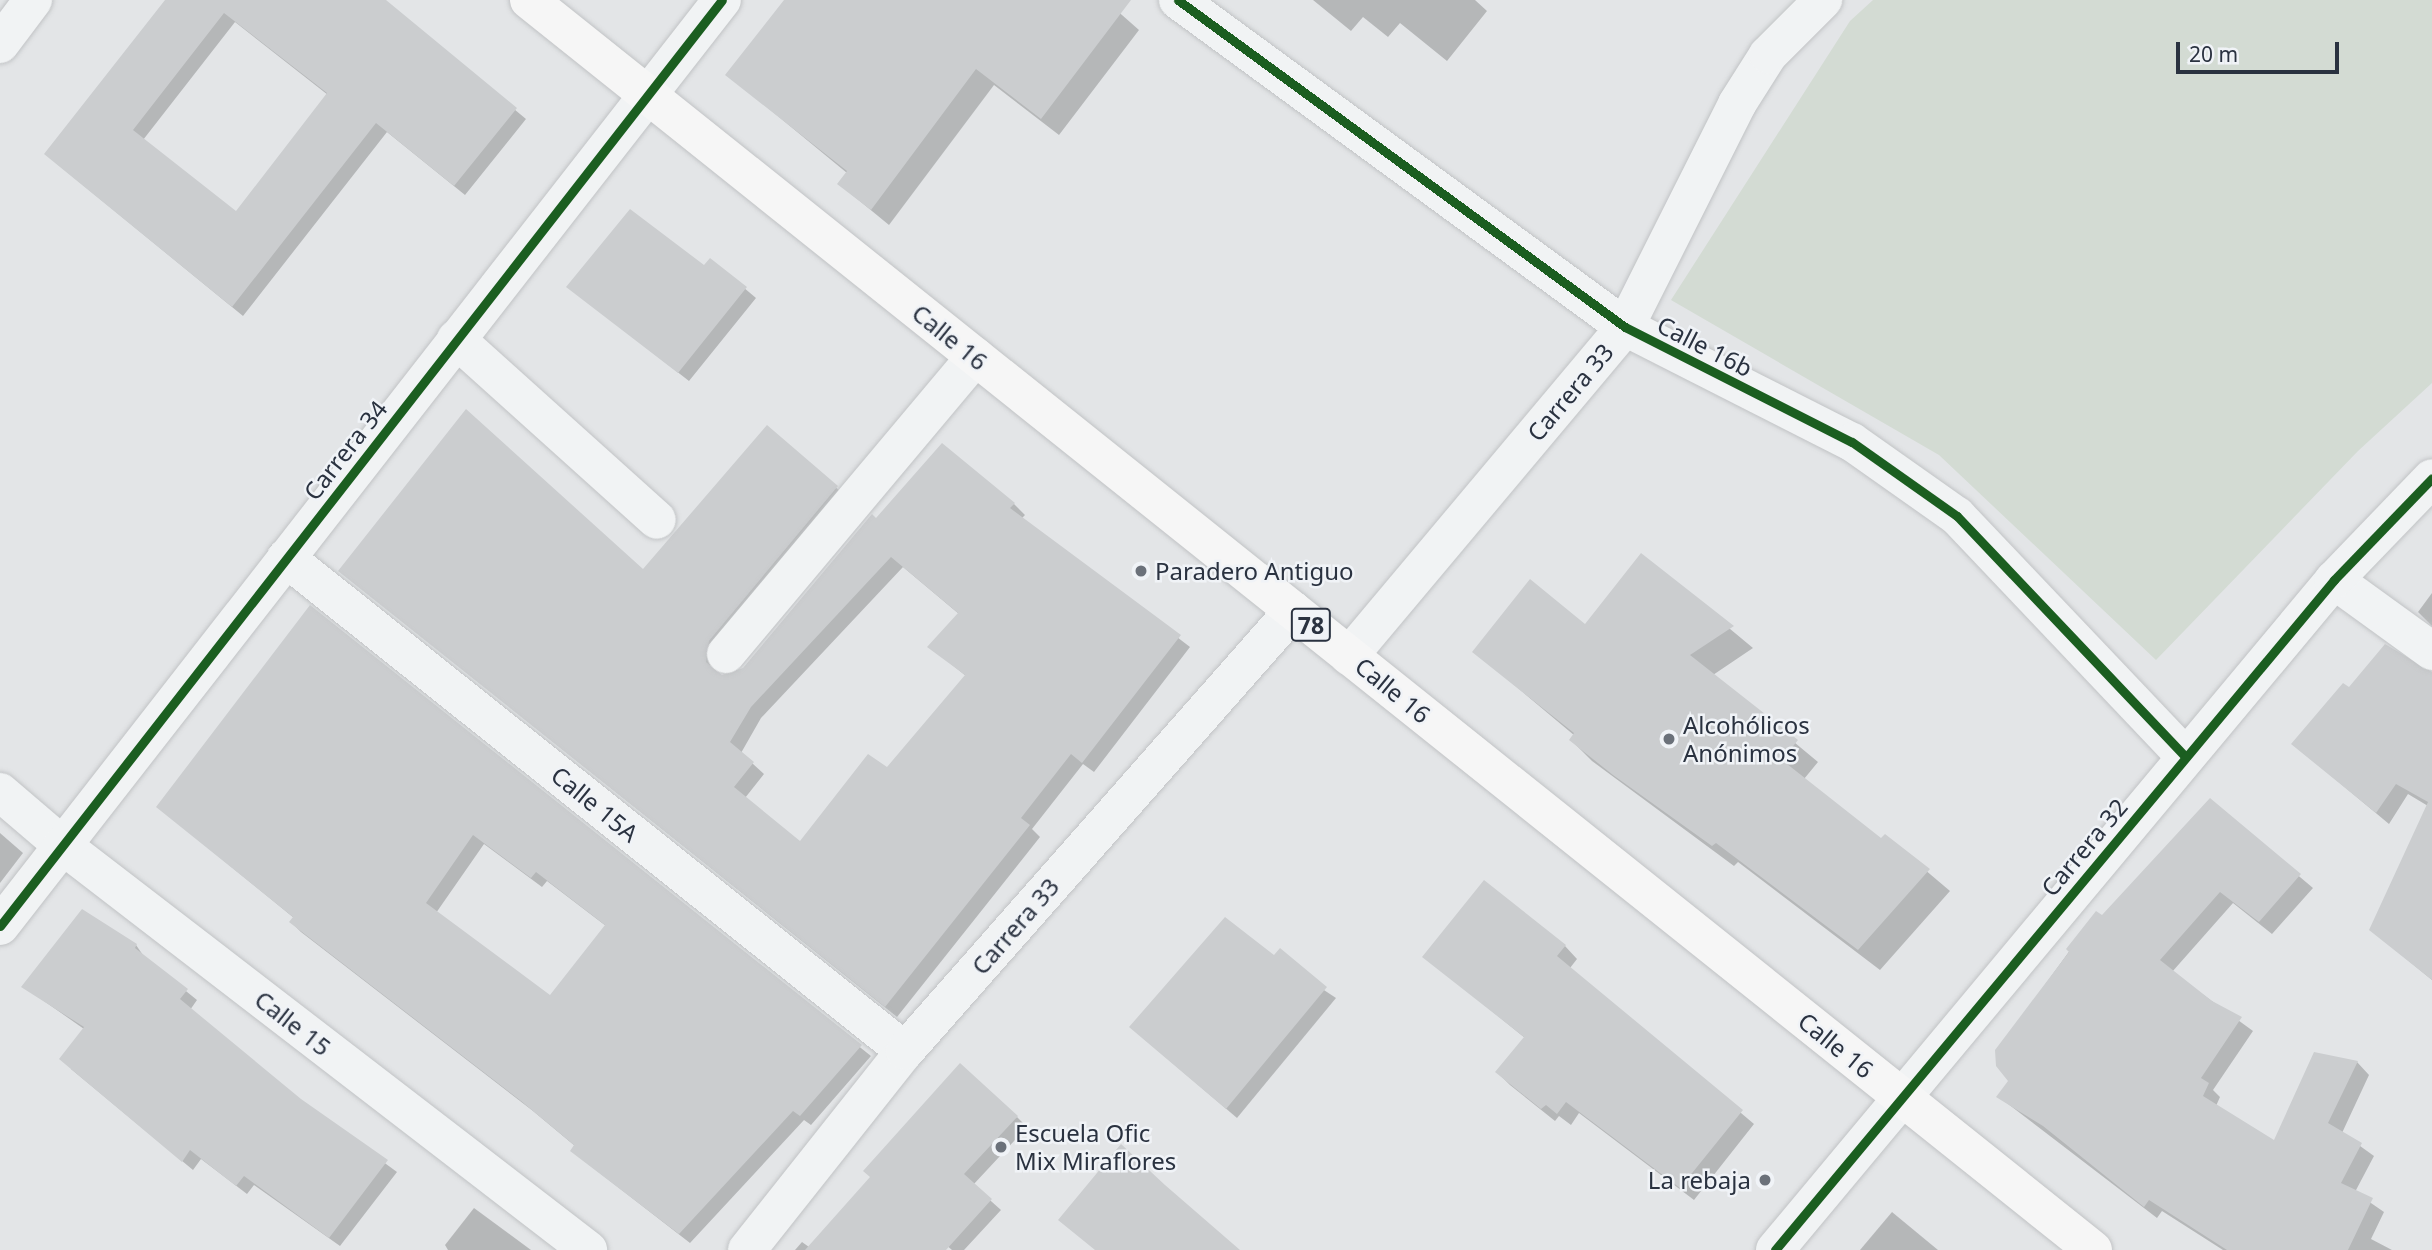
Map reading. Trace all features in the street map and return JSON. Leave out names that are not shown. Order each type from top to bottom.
[{"type":"highway","name":"Calle 16","points":[[529,0],[2093,1250]]},
{"type":"street","points":[[0,44],[33,0]]},
{"type":"street","name":"Carrera 34","points":[[0,926],[722,0]]},
{"type":"street","name":"Calle 16b","points":[[1178,0],[1625,327],[1852,442],[1957,516],[2185,756]]},
{"type":"street","name":"Carrera 33","points":[[1349,656],[1625,327],[1737,104],[1768,55],[1823,0]]},
{"type":"street","points":[[456,340],[657,520]]},
{"type":"street","points":[[726,654],[975,356]]},
{"type":"street","name":"Carrera 32","points":[[1775,1250],[1900,1096],[2334,580],[2432,478]]},
{"type":"street","name":"Calle 15A","points":[[286,558],[905,1051]]},
{"type":"street","points":[[2334,580],[2432,651]]},
{"type":"street","name":"Carrera 33","points":[[747,1250],[905,1051],[1293,611]]},
{"type":"street","name":"Calle 15","points":[[0,792],[62,845],[588,1250]]},
{"type":"shaded area","points":[[1873,0],[2432,0],[2432,383],[2358,451],[2156,660],[1939,455],[1671,300],[1850,21]]},
{"type":"building","points":[[165,0],[386,0],[517,108],[454,186],[376,123],[232,307],[44,154]],"holes":[[[224,13],[327,93],[236,211],[133,130]]]},
{"type":"building","points":[[784,0],[1131,0],[1041,119],[976,69],[871,210],[837,184],[847,171],[725,75]]},
{"type":"building","points":[[630,209],[704,265],[710,258],[747,287],[678,373],[566,287]]},
{"type":"building","points":[[466,409],[643,569],[767,425],[838,486],[709,641],[706,662],[722,675],[743,668],[872,514],[876,518],[942,443],[1015,503],[1010,508],[1181,635],[1082,763],[1071,754],[1021,818],[1030,825],[885,1007],[338,571]],"holes":[[[891,557],[958,613],[927,647],[965,675],[887,767],[868,754],[800,841],[734,787],[754,762],[730,742],[751,707]]]},
{"type":"building","points":[[1641,553],[1734,626],[1690,655],[1798,740],[1782,760],[1881,838],[1885,834],[1930,869],[1858,950],[1716,843],[1712,846],[1613,775],[1569,740],[1574,733],[1472,652],[1530,579],[1585,624]]},
{"type":"building","points":[[310,605],[862,1045],[800,1116],[793,1111],[679,1234],[570,1151],[574,1145],[521,1101],[289,922],[293,917],[156,807]],"holes":[[[473,835],[531,878],[536,872],[605,925],[550,995],[426,903]]]},
{"type":"building","points":[[2385,644],[2432,672],[2432,980],[2369,930],[2428,802],[2396,784],[2376,813],[2291,744],[2343,683],[2349,687]]},
{"type":"building","points":[[2210,798],[2301,874],[2259,922],[2220,892],[2160,960],[2212,1001],[2242,1017],[2201,1078],[2209,1083],[2203,1096],[2274,1140],[2314,1052],[2358,1061],[2328,1123],[2362,1143],[2341,1183],[2373,1198],[2348,1250],[2227,1250],[2149,1200],[2144,1207],[2043,1126],[1996,1097],[2008,1081],[1996,1066],[1995,1050],[2069,952],[2066,949],[2096,911],[2102,915]]},
{"type":"building","points":[[1484,880],[1566,945],[1557,956],[1743,1110],[1680,1188],[1566,1102],[1557,1114],[1546,1105],[1541,1109],[1495,1072],[1524,1037],[1422,957]]},
{"type":"building","points":[[82,909],[137,944],[135,948],[188,989],[180,999],[301,1099],[388,1160],[329,1238],[244,1176],[236,1186],[190,1150],[182,1162],[59,1059],[84,1027],[21,987]]},
{"type":"building","points":[[1225,917],[1274,955],[1280,948],[1327,987],[1226,1109],[1129,1027]]},
{"type":"building","points":[[960,1063],[1018,1116],[964,1174],[992,1199],[946,1250],[805,1250],[870,1177],[863,1171]]},
{"type":"building","points":[[1121,1144],[1240,1250],[1095,1250],[1058,1220]]},
{"type":"cycle path","points":[[0,926],[722,0]]},
{"type":"cycle path","points":[[1178,0],[1625,327],[1852,442],[1957,516],[2185,756]]},
{"type":"cycle path","points":[[1775,1250],[2334,580],[2432,478]]},
{"type":"place","name":"Paradero Antiguo","points":[[1141,571]]},
{"type":"place","name":"Alcohólicos Anónimos","points":[[1669,739]]},
{"type":"place","name":"Escuela Ofic Mix Miraflores","points":[[1001,1147]]},
{"type":"place","name":"La rebaja","points":[[1765,1180]]}]
